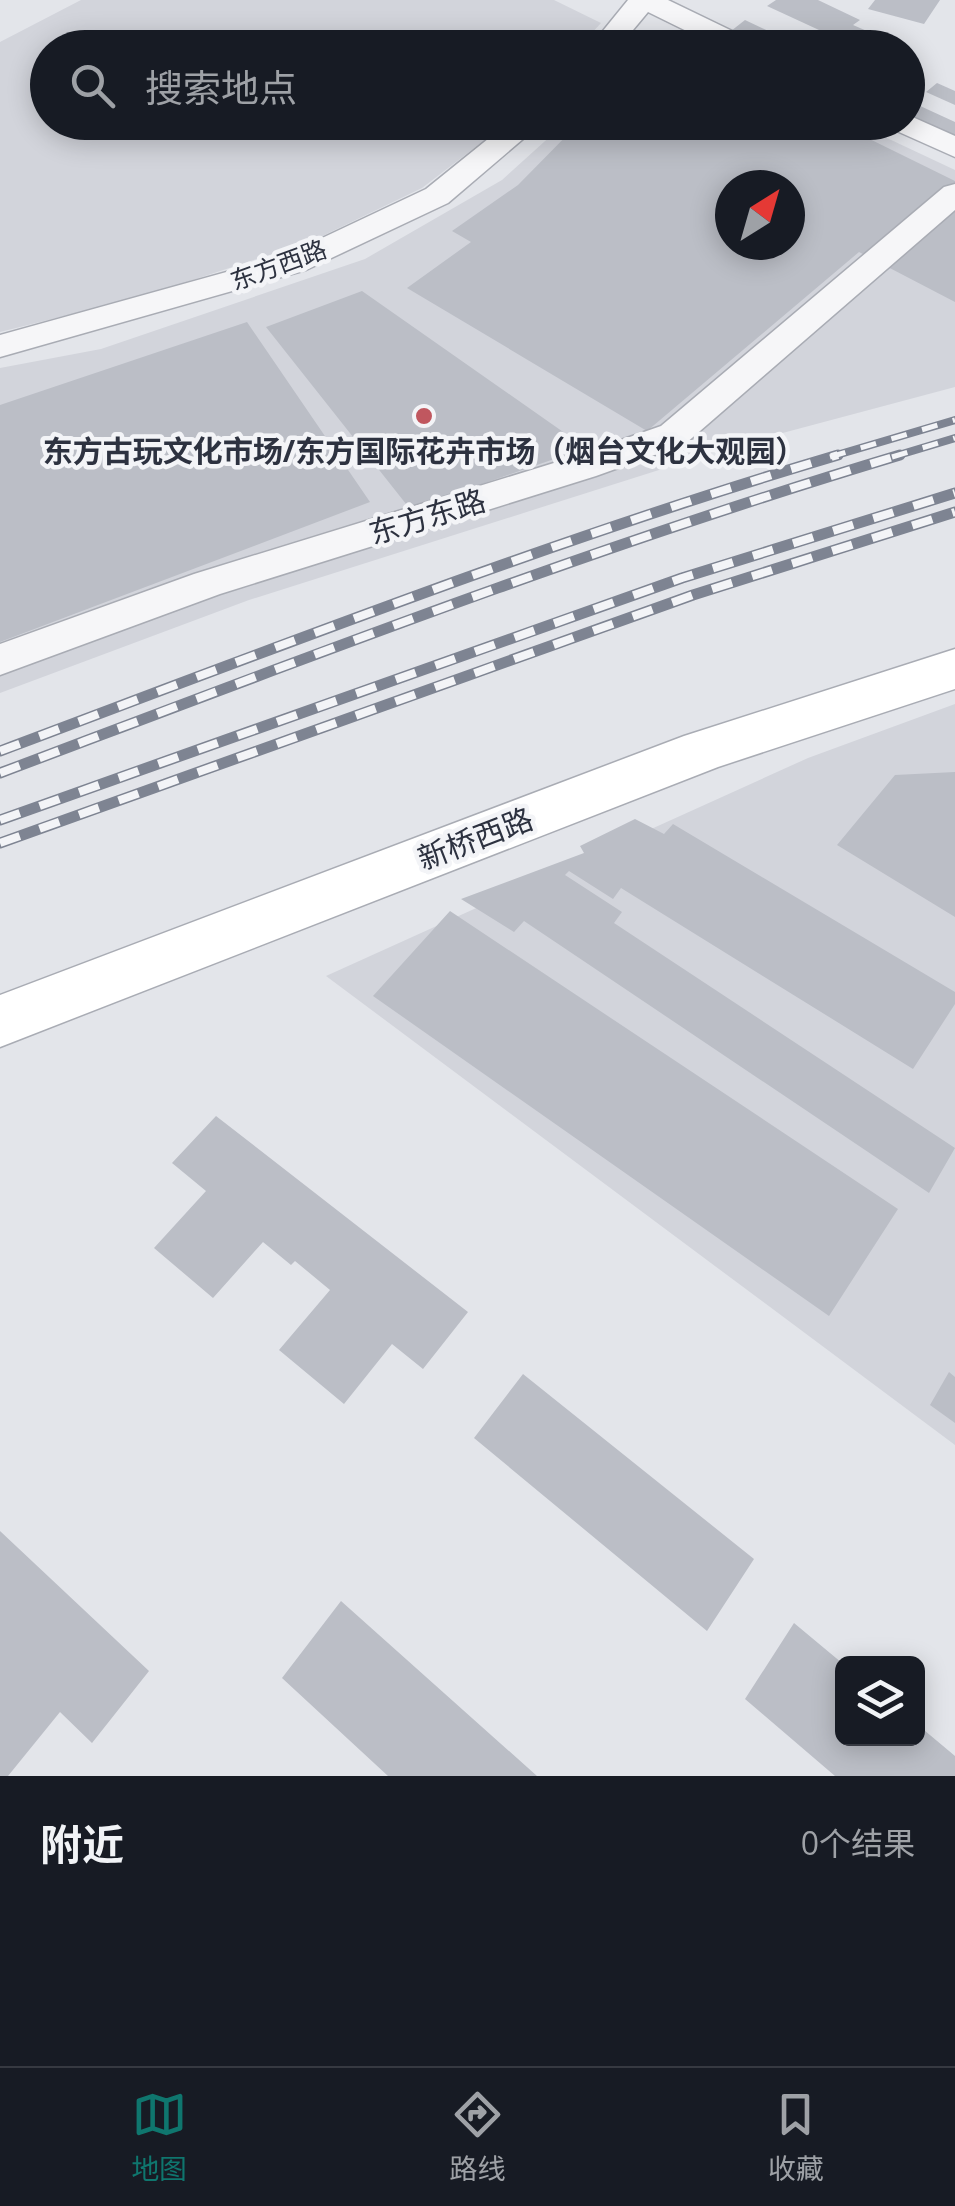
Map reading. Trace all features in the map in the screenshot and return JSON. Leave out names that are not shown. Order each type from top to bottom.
[{"type":"street","points":[[619,30],[644,0],[706,30]]},
{"type":"street","points":[[925,134],[955,148]]},
{"type":"street","name":"东方西路","points":[[0,346],[295,263],[437,196],[506,140]]},
{"type":"street","name":"东方东路","points":[[0,660],[207,584],[584,467],[673,435],[955,194]]},
{"type":"street","name":"新桥西路","points":[[0,1021],[702,751],[955,668]]},
{"type":"shaded area","points":[[81,0],[554,0],[601,23],[595,30],[30,30],[30,140],[485,140],[422,188],[312,241],[144,296],[0,332],[0,42]]},
{"type":"shaded area","name":"东方古玩文化市场/东方国际花卉市场（烟台文化大观园）","points":[[546,140],[891,140],[955,170],[955,387],[741,444],[249,600],[0,693],[0,368],[101,349],[365,259],[502,180]]},
{"type":"shaded area","points":[[955,704],[955,1445],[326,976],[808,758]]},
{"type":"building","points":[[776,0],[818,0],[860,20],[853,25],[865,30],[819,30],[767,6]]},
{"type":"building","points":[[875,0],[940,0],[924,24],[868,9]]},
{"type":"building","points":[[745,20],[766,30],[732,30]]},
{"type":"building","points":[[937,83],[955,91],[955,105],[926,92]]},
{"type":"building","points":[[925,108],[955,122],[955,143],[925,128]]},
{"type":"building","points":[[562,140],[872,140],[955,181],[955,302],[859,252],[647,431],[407,288],[471,242],[452,231],[518,185]]},
{"type":"building","points":[[362,291],[586,448],[410,509],[266,327]]},
{"type":"building","points":[[247,322],[370,502],[0,642],[0,405]]},
{"type":"building","points":[[955,772],[955,917],[837,845],[895,775]]},
{"type":"building","points":[[635,819],[664,834],[673,824],[955,992],[955,1004],[913,1069],[621,888],[613,899],[569,871],[565,875],[622,912],[614,923],[955,1148],[929,1193],[524,921],[514,932],[461,899],[584,853],[580,846]]},
{"type":"building","points":[[450,911],[898,1209],[829,1316],[373,996]]},
{"type":"building","points":[[216,1116],[468,1312],[423,1369],[392,1344],[344,1404],[279,1350],[330,1290],[295,1261],[291,1265],[263,1242],[213,1298],[154,1248],[206,1191],[172,1163]]},
{"type":"building","points":[[949,1372],[955,1377],[955,1423],[930,1405]]},
{"type":"building","points":[[523,1374],[754,1559],[707,1631],[474,1438]]},
{"type":"building","points":[[0,1531],[149,1671],[92,1743],[60,1712],[8,1776],[0,1776]]},
{"type":"building","points":[[341,1601],[537,1776],[388,1776],[282,1678]]},
{"type":"building","points":[[794,1623],[835,1657],[835,1746],[925,1746],[925,1731],[955,1756],[955,1776],[835,1776],[745,1699]]},
{"type":"railway","points":[[830,457],[955,420]]},
{"type":"railway","points":[[892,457],[955,438]]},
{"type":"railway","points":[[0,751],[521,558],[838,455]]},
{"type":"railway","points":[[0,773],[560,566],[900,455]]},
{"type":"railway","points":[[0,820],[682,578],[955,493]]},
{"type":"railway","points":[[0,843],[693,595],[955,512]]},
{"type":"place","name":"东方古玩文化市场/东方国际花卉市场（烟台文化大观园）","points":[[424,416]]}]
